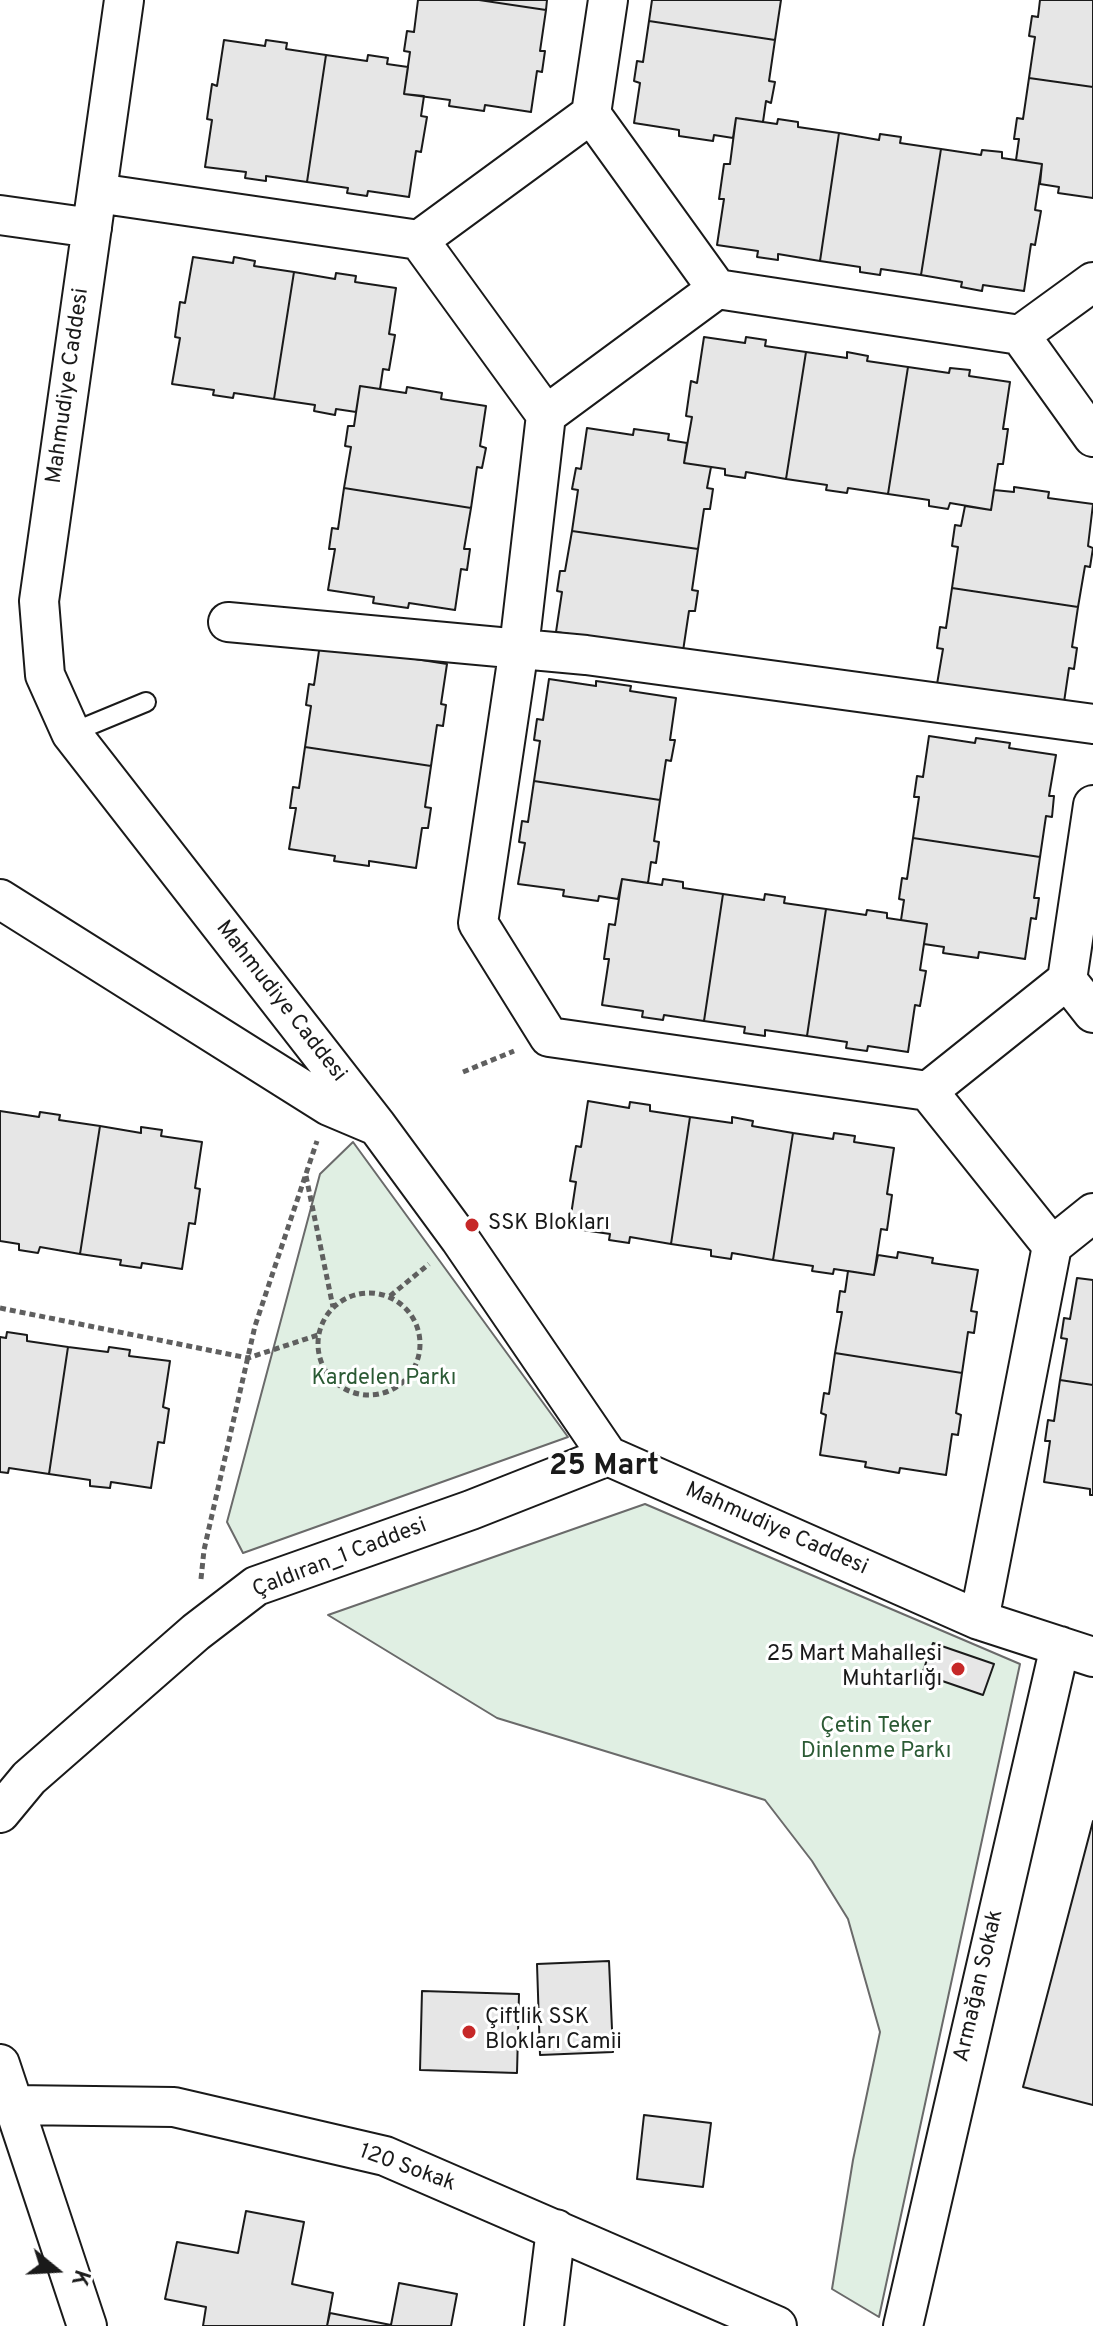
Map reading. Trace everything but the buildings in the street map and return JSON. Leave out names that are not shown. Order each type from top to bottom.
[{"type":"street","name":"Mahmudiye Caddesi","points":[[124,0],[39,601],[45,675],[71,733],[377,1126],[460,1239],[608,1456],[979,1620],[1076,1652]]},
{"type":"street","points":[[608,0],[591,114],[717,289]]},
{"type":"street","points":[[0,215],[94,210],[419,240],[591,114]]},
{"type":"street","points":[[419,240],[546,415],[519,648],[478,923],[549,1037],[928,1091],[1052,1246]]},
{"type":"street","points":[[546,415],[717,289],[1020,335],[1093,282]]},
{"type":"street","points":[[1020,335],[1093,437]]},
{"type":"street","points":[[228,622],[586,655],[1093,724]]},
{"type":"street","points":[[928,1091],[1067,980],[1093,805]]},
{"type":"street","points":[[0,899],[329,1106],[377,1126]]},
{"type":"street","points":[[1067,980],[1093,1013]]},
{"type":"street","points":[[979,1620],[1052,1246],[1093,1213]]},
{"type":"street","name":"Çaldıran_1 Caddesi","points":[[4,1802],[196,1632],[256,1586],[471,1510],[608,1456]]},
{"type":"street","name":"Armağan Sokak","points":[[903,2326],[1076,1652]]},
{"type":"street","points":[[0,2064],[87,2326]]},
{"type":"street","name":"120 Sokak","points":[[13,2105],[174,2107],[385,2156],[777,2326]]},
{"type":"street","points":[[544,2326],[556,2229]]},
{"type":"lane","points":[[71,733],[146,702]]},
{"type":"path","points":[[463,1072],[549,1037]]},
{"type":"path","points":[[196,1632],[204,1550],[255,1326],[329,1106]]},
{"type":"path","points":[[306,1175],[333,1307]]},
{"type":"path","points":[[390,1296],[460,1239]]},
{"type":"path","points":[[375,1292],[390,1296],[404,1306],[415,1320],[420,1336],[419,1354],[413,1371],[401,1384],[386,1393],[369,1396],[351,1392],[336,1383],[321,1361],[318,1335],[323,1320],[333,1307],[360,1293],[375,1292]]},
{"type":"path","points":[[0,1308],[248,1358],[318,1335]]},
{"type":"green space","name":"Kardelen Parkı","points":[[353,1142],[568,1437],[243,1553],[227,1522],[320,1174]]},
{"type":"green space","name":"Çetin Teker Dinlenme Parkı","points":[[645,1504],[1020,1664],[879,2317],[832,2289],[853,2160],[880,2032],[848,1919],[812,1861],[765,1800],[497,1718],[328,1615]]},
{"type":"place","name":"SSK Blokları","points":[[472,1225]]},
{"type":"place","name":"25 Mart Mahallesi Muhtarlığı","points":[[958,1669]]},
{"type":"place","name":"Çiftlik SSK Blokları Camii","points":[[469,2032]]},
{"type":"district","name":"25 Mart","points":[[604,1468]]}]
